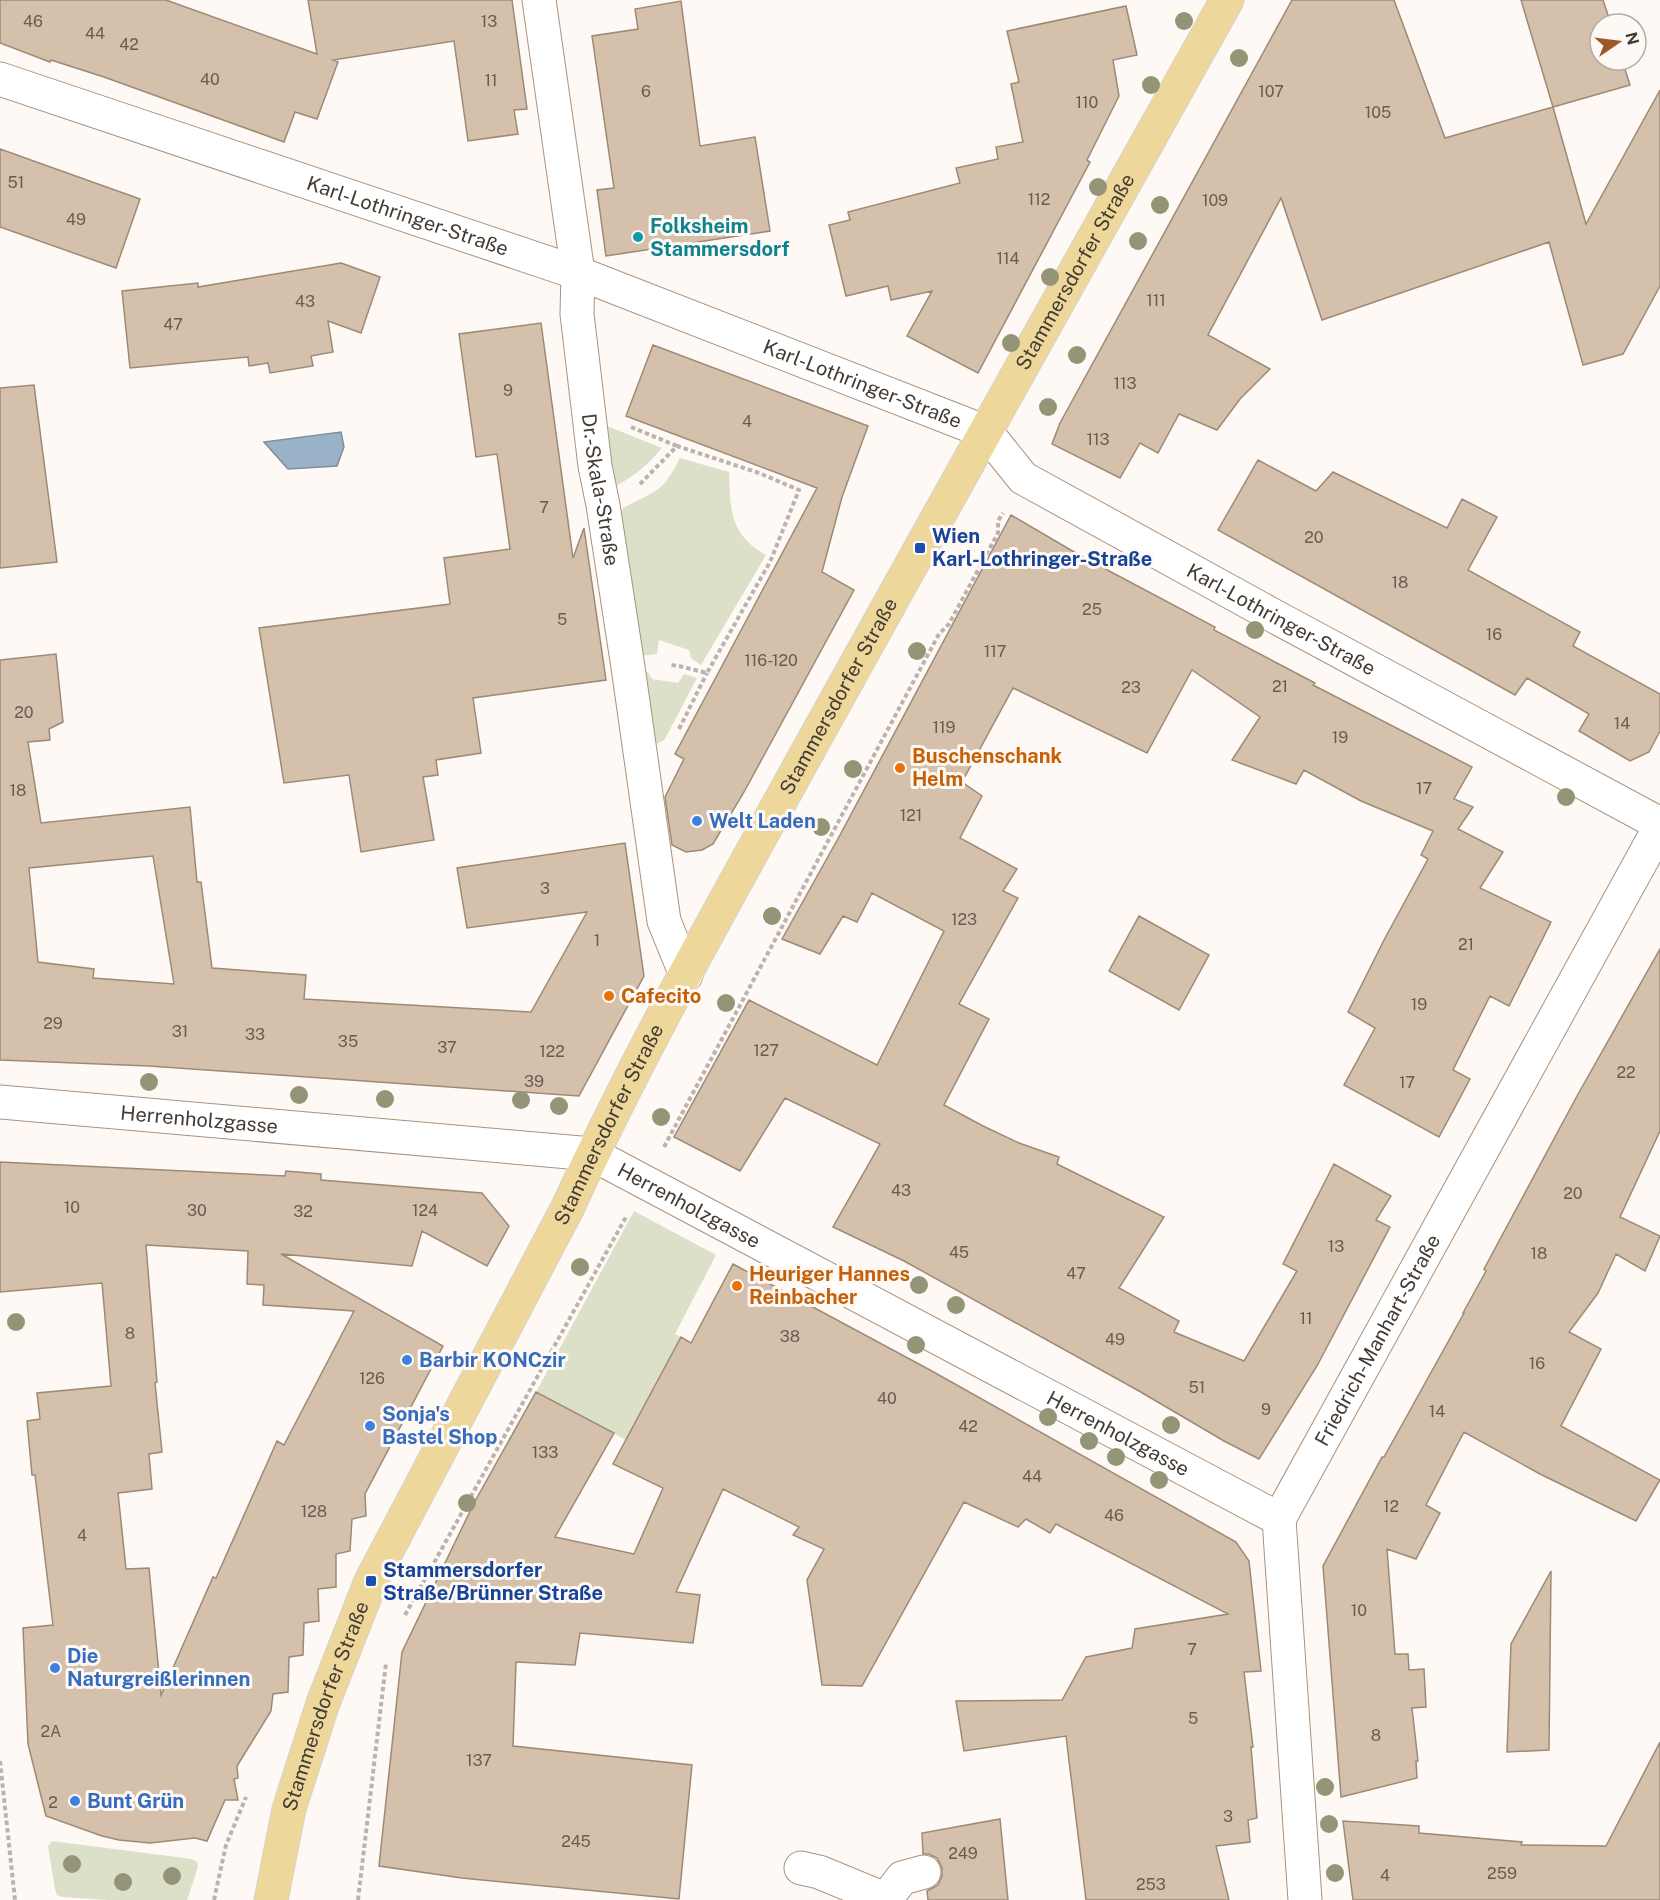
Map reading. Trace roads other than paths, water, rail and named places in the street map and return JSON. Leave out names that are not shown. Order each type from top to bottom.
[{"type":"main road","name":"Stammersdorfer Straße","points":[[271,1900],[290,1809],[323,1703],[371,1581],[568,1207],[592,1154],[686,975],[914,558],[1227,0]]},
{"type":"street","name":"Dr.-Skala-Straße","points":[[539,0],[578,273],[577,314],[595,466],[628,667],[663,921],[686,975]]},
{"type":"street","name":"Karl-Lothringer-Straße","points":[[0,79],[578,273],[986,432],[1023,478],[1660,825]]},
{"type":"street","name":"Friedrich-Manhart-Straße","points":[[1279,1519],[1660,825]]},
{"type":"street","name":"Herrenholzgasse","points":[[0,1102],[592,1154],[1279,1519]]},
{"type":"street","points":[[1279,1519],[1305,1900]]},
{"type":"street","points":[[801,1868],[819,1872],[886,1899],[902,1878],[924,1872]]},
{"type":"water","points":[[341,432],[344,447],[337,466],[288,469],[264,442]]},
{"type":"place","name":"Folksheim Stammersdorf","points":[[638,237]]},
{"type":"place","name":"Wien Karl-Lothringer-Straße","points":[[920,548]]},
{"type":"place","name":"Buschenschank Helm","points":[[900,768]]},
{"type":"place","name":"Welt Laden","points":[[697,821]]},
{"type":"place","name":"Cafecito","points":[[609,996]]},
{"type":"place","name":"Heuriger Hannes Reinbacher","points":[[737,1286]]},
{"type":"place","name":"Barbir KONCzir","points":[[407,1360]]},
{"type":"place","name":"Sonja's Bastel Shop","points":[[370,1426]]},
{"type":"place","name":"Stammersdorfer Straße/Brünner Straße","points":[[371,1581]]},
{"type":"place","name":"Die Naturgreißlerinnen","points":[[55,1668]]},
{"type":"place","name":"Bunt Grün","points":[[75,1801]]}]
